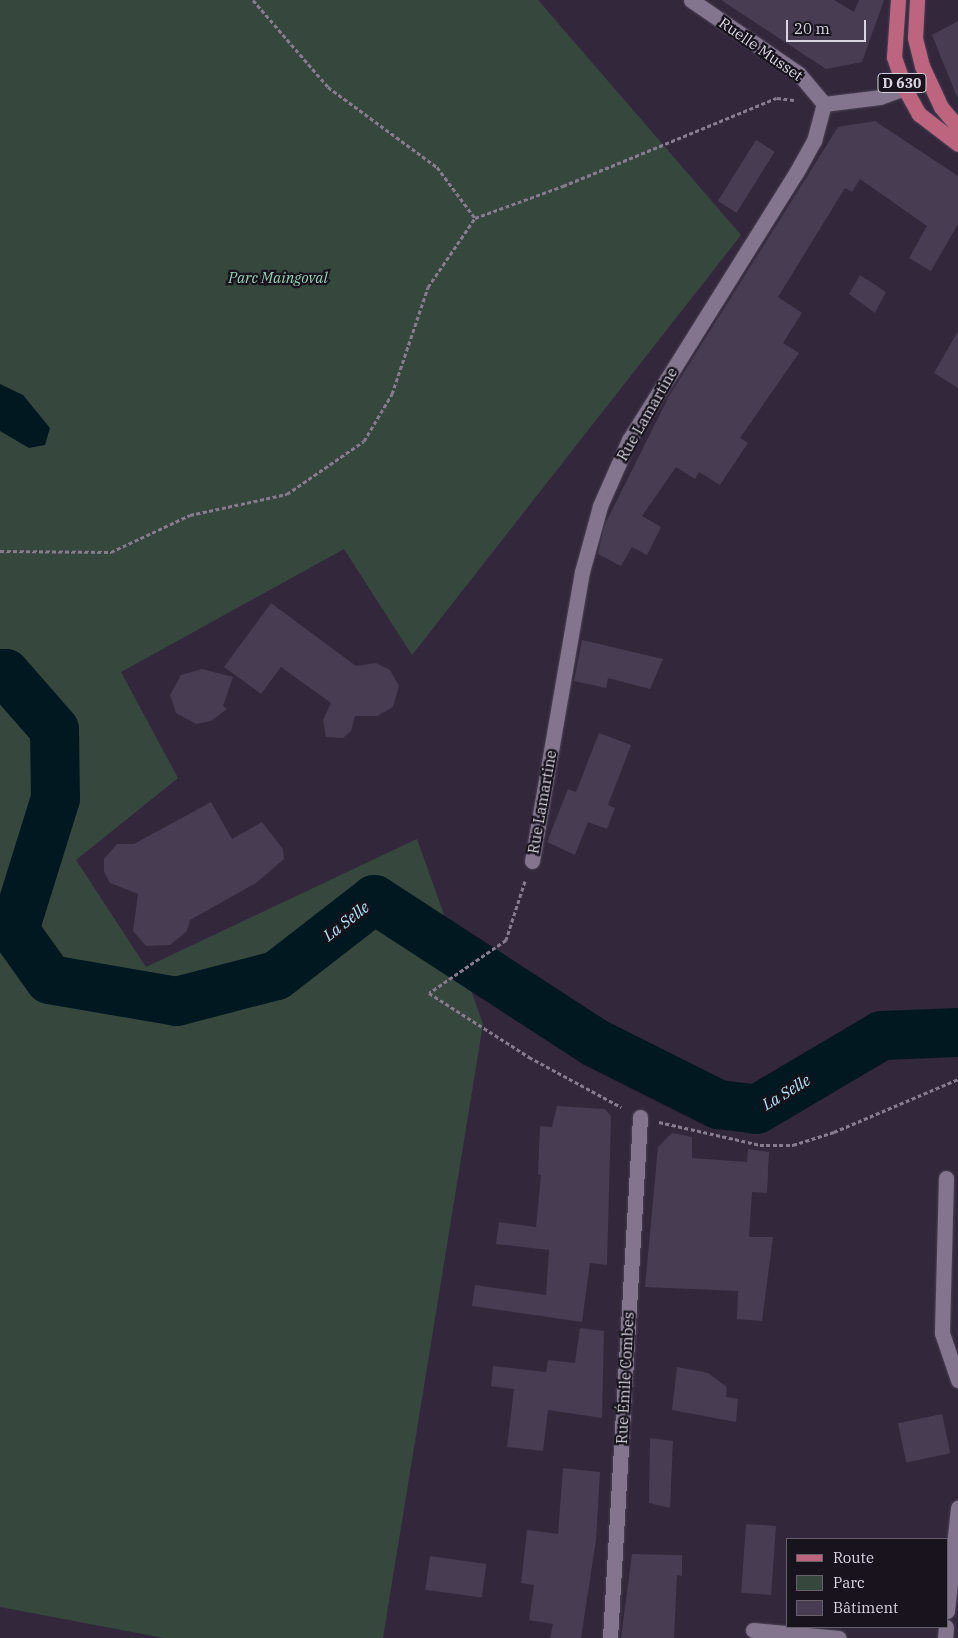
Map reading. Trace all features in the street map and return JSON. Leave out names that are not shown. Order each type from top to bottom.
[{"type":"main road","name":"D 630","points":[[898,0],[894,57],[905,89],[919,114],[958,144]]},
{"type":"main road","name":"D 630","points":[[917,0],[915,38],[927,80],[941,107],[958,127]]},
{"type":"street","name":"Ruelle Musset","points":[[691,0],[799,74],[824,104]]},
{"type":"street","points":[[824,104],[856,103],[905,89],[927,80]]},
{"type":"street","name":"Rue Lamartine","points":[[532,861],[582,572],[600,506],[642,417],[806,155],[824,104]]},
{"type":"street","name":"Rue Émile Combes","points":[[610,1638],[640,1117]]},
{"type":"street","points":[[946,1178],[942,1332],[958,1380]]},
{"type":"street","points":[[948,1602],[958,1508]]},
{"type":"street","points":[[753,1630],[838,1638]]},
{"type":"path","points":[[253,0],[328,87],[437,166],[475,218]]},
{"type":"path","points":[[0,551],[111,552],[190,515],[287,494],[364,441],[392,394],[428,287],[475,218],[564,186],[777,98],[824,104]]},
{"type":"path","points":[[532,861],[506,940],[429,993],[529,1057],[640,1117],[760,1145],[794,1145],[834,1132],[958,1079]]},
{"type":"green space","name":"Parc Maingoval","points":[[0,0],[538,0],[741,235],[412,655],[344,549],[121,672],[178,778],[76,860],[146,967],[417,839],[483,1024],[383,1638],[164,1638],[0,1607]]},
{"type":"water","points":[[0,384],[23,395],[50,428],[45,445],[29,448],[0,431]]},
{"type":"building","points":[[721,0],[834,0],[854,12],[859,0],[884,0],[862,62],[826,69]]},
{"type":"building","points":[[958,21],[958,96],[957,97],[932,35]]},
{"type":"building","points":[[875,121],[958,176],[958,224],[931,271],[909,258],[927,226],[860,179],[852,192],[845,188],[778,297],[802,313],[783,343],[799,353],[740,438],[748,443],[720,485],[699,472],[695,479],[676,467],[642,516],[661,527],[647,555],[632,547],[621,566],[598,554],[604,526],[669,396],[838,127]]},
{"type":"building","points":[[756,140],[775,152],[737,213],[718,201]]},
{"type":"building","points":[[860,275],[886,292],[875,313],[849,294]]},
{"type":"building","points":[[958,331],[958,388],[934,373]]},
{"type":"building","points":[[271,603],[356,666],[376,663],[390,670],[399,686],[393,707],[377,716],[355,716],[351,731],[343,738],[326,737],[323,720],[331,703],[281,667],[261,694],[224,667]]},
{"type":"building","points":[[582,640],[663,659],[650,689],[608,678],[606,688],[574,681]]},
{"type":"building","points":[[202,669],[233,677],[223,706],[227,709],[211,721],[196,724],[176,713],[170,695],[181,675]]},
{"type":"building","points":[[599,733],[631,745],[608,805],[615,808],[607,829],[588,822],[575,855],[547,842],[568,789],[576,792]]},
{"type":"building","points":[[211,802],[232,839],[262,822],[283,849],[284,859],[256,883],[190,920],[187,931],[170,945],[146,946],[133,931],[138,894],[110,883],[104,872],[104,859],[117,844],[134,844]]},
{"type":"building","points":[[557,1106],[605,1109],[611,1116],[607,1265],[590,1263],[582,1322],[472,1306],[475,1285],[546,1295],[549,1250],[496,1244],[499,1222],[536,1227],[541,1175],[538,1174],[540,1126],[552,1127]]},
{"type":"building","points":[[672,1133],[692,1137],[692,1158],[747,1162],[748,1149],[769,1152],[767,1193],[752,1192],[749,1237],[773,1237],[762,1321],[737,1319],[738,1291],[645,1287],[658,1147]]},
{"type":"building","points":[[580,1328],[604,1331],[602,1418],[548,1410],[543,1451],[507,1447],[514,1389],[491,1386],[493,1366],[546,1372],[548,1360],[575,1363]]},
{"type":"building","points":[[677,1367],[708,1373],[727,1387],[726,1397],[738,1399],[736,1422],[672,1410]]},
{"type":"building","points":[[942,1414],[950,1453],[906,1462],[898,1423]]},
{"type":"building","points":[[650,1438],[673,1441],[670,1508],[649,1503]]},
{"type":"building","points":[[563,1468],[600,1472],[596,1540],[581,1638],[550,1638],[553,1624],[529,1620],[534,1585],[521,1583],[527,1530],[558,1534]]},
{"type":"building","points":[[746,1524],[776,1526],[771,1595],[741,1593]]},
{"type":"building","points":[[632,1554],[682,1555],[682,1576],[677,1575],[674,1638],[621,1638]]},
{"type":"building","points":[[430,1556],[486,1564],[482,1598],[425,1590]]},
{"type":"waterway","name":"La Selle","points":[[0,673],[5,673],[54,729],[55,798],[14,930],[49,979],[176,1001],[276,975],[374,899],[594,1042],[718,1104],[756,1109],[881,1035],[958,1032]]}]
